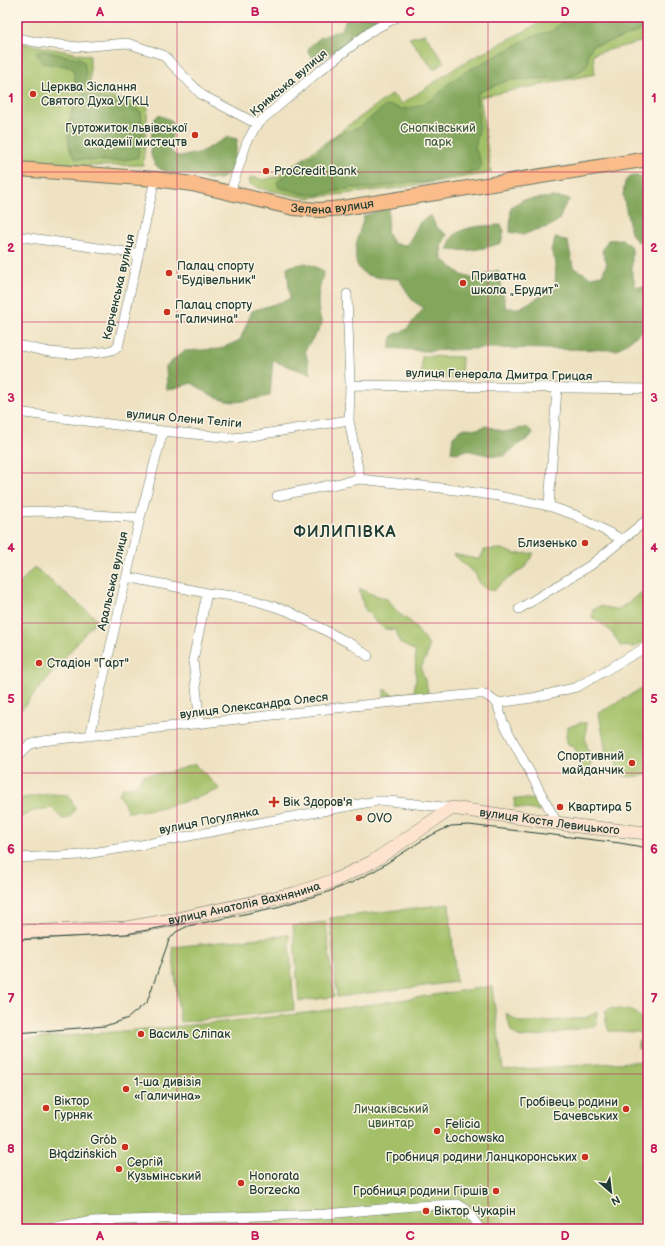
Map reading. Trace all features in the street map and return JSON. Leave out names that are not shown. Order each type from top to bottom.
[{"type":"main road","name":"Зелена вулиця","points":[[17,169],[155,179],[192,184],[294,208],[319,210],[342,208],[648,159]]},
{"type":"street","name":"Кримська вулиця","points":[[230,193],[247,142],[257,124],[317,73],[371,31],[397,17]]},
{"type":"street","points":[[22,39],[79,47],[127,43],[163,55],[202,95],[257,124]]},
{"type":"street","name":"Керченська вулиця","points":[[17,345],[51,352],[87,353],[116,349],[119,344],[155,179]]},
{"type":"street","points":[[17,236],[139,254]]},
{"type":"street","points":[[348,294],[350,385],[349,420],[360,479]]},
{"type":"street","name":"вулиця Генерала Дмитра Грицая","points":[[350,385],[648,389]]},
{"type":"street","points":[[549,506],[557,388]]},
{"type":"street","name":"вулиця Олени Теліги","points":[[17,412],[163,431],[233,438],[349,420]]},
{"type":"street","name":"Аральська вулиця","points":[[90,736],[140,518],[163,431]]},
{"type":"street","points":[[277,496],[360,479],[491,495],[549,506],[575,515],[623,540]]},
{"type":"street","points":[[17,512],[140,518]]},
{"type":"street","points":[[519,610],[591,565],[648,519]]},
{"type":"street","points":[[127,577],[207,593],[253,600],[288,611],[353,645],[368,656]]},
{"type":"street","points":[[200,724],[193,660],[207,593]]},
{"type":"street","points":[[557,823],[503,722],[497,704],[532,698],[577,687],[648,646]]},
{"type":"street","name":"вулиця Олександра Олеся","points":[[17,757],[29,745],[42,741],[363,705],[478,694],[485,694],[497,704]]},
{"type":"street","name":"вулиця Погулянка","points":[[17,858],[80,855],[141,846],[376,801],[452,808]]},
{"type":"street","name":"вулиця Костя Левицького","points":[[452,808],[557,823],[648,833]]},
{"type":"street","name":"вулиця Анатолія Вахнянина","points":[[17,932],[126,928],[172,920],[297,893],[335,880],[372,862],[452,808]]},
{"type":"street","points":[[50,1229],[93,1221],[326,1214],[415,1206],[458,1204],[467,1210],[480,1229]]},
{"type":"green space","points":[[347,17],[378,17],[358,37],[321,59],[312,57],[308,52],[309,47],[320,38],[342,29]]},
{"type":"green space","name":"Снопківський парк","points":[[551,17],[648,17],[648,40],[593,54],[595,74],[480,97],[491,173],[398,188],[307,198],[258,188],[250,184],[249,179],[253,177],[264,180],[279,176],[392,94],[402,104],[460,65]]},
{"type":"green space","name":"Снопківський парк","points":[[568,17],[648,17],[648,25],[638,32],[602,44],[593,45],[588,54],[588,62],[586,67],[574,75],[563,78],[509,80],[479,92],[477,98],[479,129],[475,148],[482,165],[478,171],[423,183],[411,182],[370,188],[351,188],[317,195],[302,194],[279,188],[277,182],[304,160],[315,154],[338,134],[358,128],[385,106],[394,106],[401,109],[415,107],[433,99],[447,85],[465,72],[533,36],[552,31]]},
{"type":"green space","points":[[425,34],[444,62],[434,70],[409,38]]},
{"type":"green space","points":[[17,42],[90,56],[90,91],[148,107],[143,165],[87,166],[17,158]]},
{"type":"green space","points":[[42,50],[79,58],[84,62],[86,81],[83,87],[80,90],[76,87],[73,69],[62,65],[42,63],[36,52]]},
{"type":"green space","points":[[85,94],[130,106],[141,112],[143,130],[138,157],[115,161],[76,159],[71,152],[69,144],[69,125],[76,102]]},
{"type":"green space","points":[[158,115],[171,120],[171,152],[177,156],[185,156],[201,152],[228,137],[237,139],[234,160],[227,175],[220,179],[202,178],[187,174],[172,173],[157,167],[152,158],[151,147],[153,123]]},
{"type":"green space","points":[[630,176],[648,176],[648,238],[637,242],[631,233],[623,195],[625,182]]},
{"type":"green space","points":[[552,197],[570,199],[564,207],[559,220],[548,227],[523,235],[510,232],[511,207],[522,200]]},
{"type":"green space","points":[[389,207],[387,233],[394,244],[407,245],[420,222],[431,215],[436,227],[447,235],[441,246],[442,259],[462,275],[474,279],[498,270],[506,308],[519,308],[555,289],[556,262],[551,250],[556,237],[568,242],[573,267],[590,277],[602,275],[607,263],[602,251],[608,240],[622,239],[632,248],[632,274],[636,287],[648,287],[648,327],[617,350],[492,348],[427,351],[389,348],[393,335],[406,330],[424,308],[413,301],[399,279],[368,275],[361,271],[357,265],[357,239],[364,216]]},
{"type":"green space","points":[[501,225],[504,231],[501,243],[475,250],[448,250],[452,238],[462,230]]},
{"type":"green space","points":[[306,263],[324,271],[318,298],[322,325],[305,350],[311,374],[273,361],[270,396],[242,401],[231,402],[222,400],[192,383],[167,390],[166,366],[184,351],[220,349],[240,340],[252,311],[290,299],[287,267]]},
{"type":"green space","points":[[422,356],[462,357],[461,379],[421,378]]},
{"type":"green space","points":[[486,426],[505,432],[527,427],[533,433],[528,439],[520,443],[504,456],[492,456],[466,450],[457,453],[451,452],[453,436],[459,431],[465,428],[478,429]]},
{"type":"green space","points":[[502,549],[515,554],[534,553],[525,567],[499,585],[494,591],[482,585],[475,573],[453,554],[480,559],[484,550]]},
{"type":"green space","name":"Стадіон \"Гарт\"","points":[[34,567],[97,619],[21,710],[17,707],[17,587]]},
{"type":"green space","points":[[359,588],[387,599],[398,613],[411,622],[429,645],[427,655],[421,668],[428,694],[384,696],[384,689],[394,695],[414,692],[416,679],[415,651],[400,643],[396,630],[385,629],[376,622],[364,608]]},
{"type":"green space","points":[[648,588],[648,641],[633,647],[620,646],[609,630],[592,617],[593,609],[600,606],[619,609]]},
{"type":"green space","points":[[644,687],[648,692],[648,775],[629,777],[618,774],[616,762],[609,761],[607,758],[599,713]]},
{"type":"green space","points":[[579,723],[587,723],[586,743],[591,765],[585,773],[581,772],[580,762],[575,748],[568,745],[566,736],[567,728]]},
{"type":"green space","points":[[195,764],[220,789],[175,804],[128,812],[119,793],[122,788],[135,786],[143,775],[171,772]]},
{"type":"green space","points":[[49,794],[69,795],[75,809],[69,818],[62,819],[52,808],[33,811],[17,819],[17,801],[23,798]]},
{"type":"green space","points":[[515,798],[539,800],[542,806],[539,811],[514,807]]},
{"type":"green space","points":[[449,904],[456,982],[337,997],[330,918]]},
{"type":"green space","points":[[326,922],[334,997],[299,1001],[293,926]]},
{"type":"green space","points":[[289,935],[294,1010],[180,1022],[172,947]]},
{"type":"green space","name":"Личаківський цвинтар","points":[[492,986],[503,1070],[648,1061],[648,1193],[636,1229],[17,1229],[17,1040],[297,1014],[376,1004]]},
{"type":"green space","points":[[611,1008],[633,1011],[641,1018],[648,1020],[648,1048],[638,1049],[638,1042],[642,1036],[639,1032],[609,1031],[606,1023],[605,1012]]},
{"type":"green space","points":[[597,1012],[596,1025],[553,1034],[520,1038],[511,1031],[506,1013],[519,1022],[534,1022],[585,1018]]},
{"type":"tram line","points":[[17,1033],[105,1026],[128,1018],[147,1002],[169,940],[176,932],[188,926],[277,907],[325,893],[351,883],[376,870],[426,838],[451,826],[469,825],[620,843],[648,848]]},
{"type":"tram line","points":[[17,940],[126,934],[185,923]]},
{"type":"tram line","points":[[645,1229],[648,1221]]},
{"type":"place","name":"Церква Зіслання Святого Духа УГКЦ","points":[[33,94]]},
{"type":"place","name":"Гуртожиток львівської академії мистецтв","points":[[195,135]]},
{"type":"place","name":"ProCredit Bank","points":[[266,171]]},
{"type":"place","name":"Палац спорту \"Будівельник\"","points":[[169,273]]},
{"type":"place","name":"Приватна школа „Ерудит“","points":[[463,283]]},
{"type":"place","name":"Палац спорту \"Галичина\"","points":[[167,312]]},
{"type":"place","name":"Близенько","points":[[585,543]]},
{"type":"place","name":"Стадіон \"Гарт\"","points":[[39,663]]},
{"type":"place","name":"Спортивний майданчик","points":[[632,763]]},
{"type":"place","name":"Вік Здоров'я","points":[[274,802]]},
{"type":"place","name":"Квартира 5","points":[[560,807]]},
{"type":"place","name":"OVO","points":[[359,818]]},
{"type":"place","name":"Василь Сліпак","points":[[141,1034]]},
{"type":"place","name":"1-ша дивізія «Галичина»","points":[[126,1089]]},
{"type":"place","name":"Віктор Гурняк","points":[[46,1108]]},
{"type":"place","name":"Гробівець родини Бачевських","points":[[626,1109]]},
{"type":"place","name":"Felicia Łochowska","points":[[437,1131]]},
{"type":"place","name":"Grób Błądzińskich","points":[[125,1147]]},
{"type":"place","name":"Гробниця родини Ланцкоронських","points":[[585,1157]]},
{"type":"place","name":"Сергій Кузьмінський","points":[[119,1169]]},
{"type":"place","name":"Honorata Borzecka","points":[[241,1183]]},
{"type":"place","name":"Гробниця родини Гіршів","points":[[496,1191]]},
{"type":"place","name":"Віктор Чукарін","points":[[426,1211]]},
{"type":"district","name":"ФИЛИПІВКА","points":[[345,532]]}]
